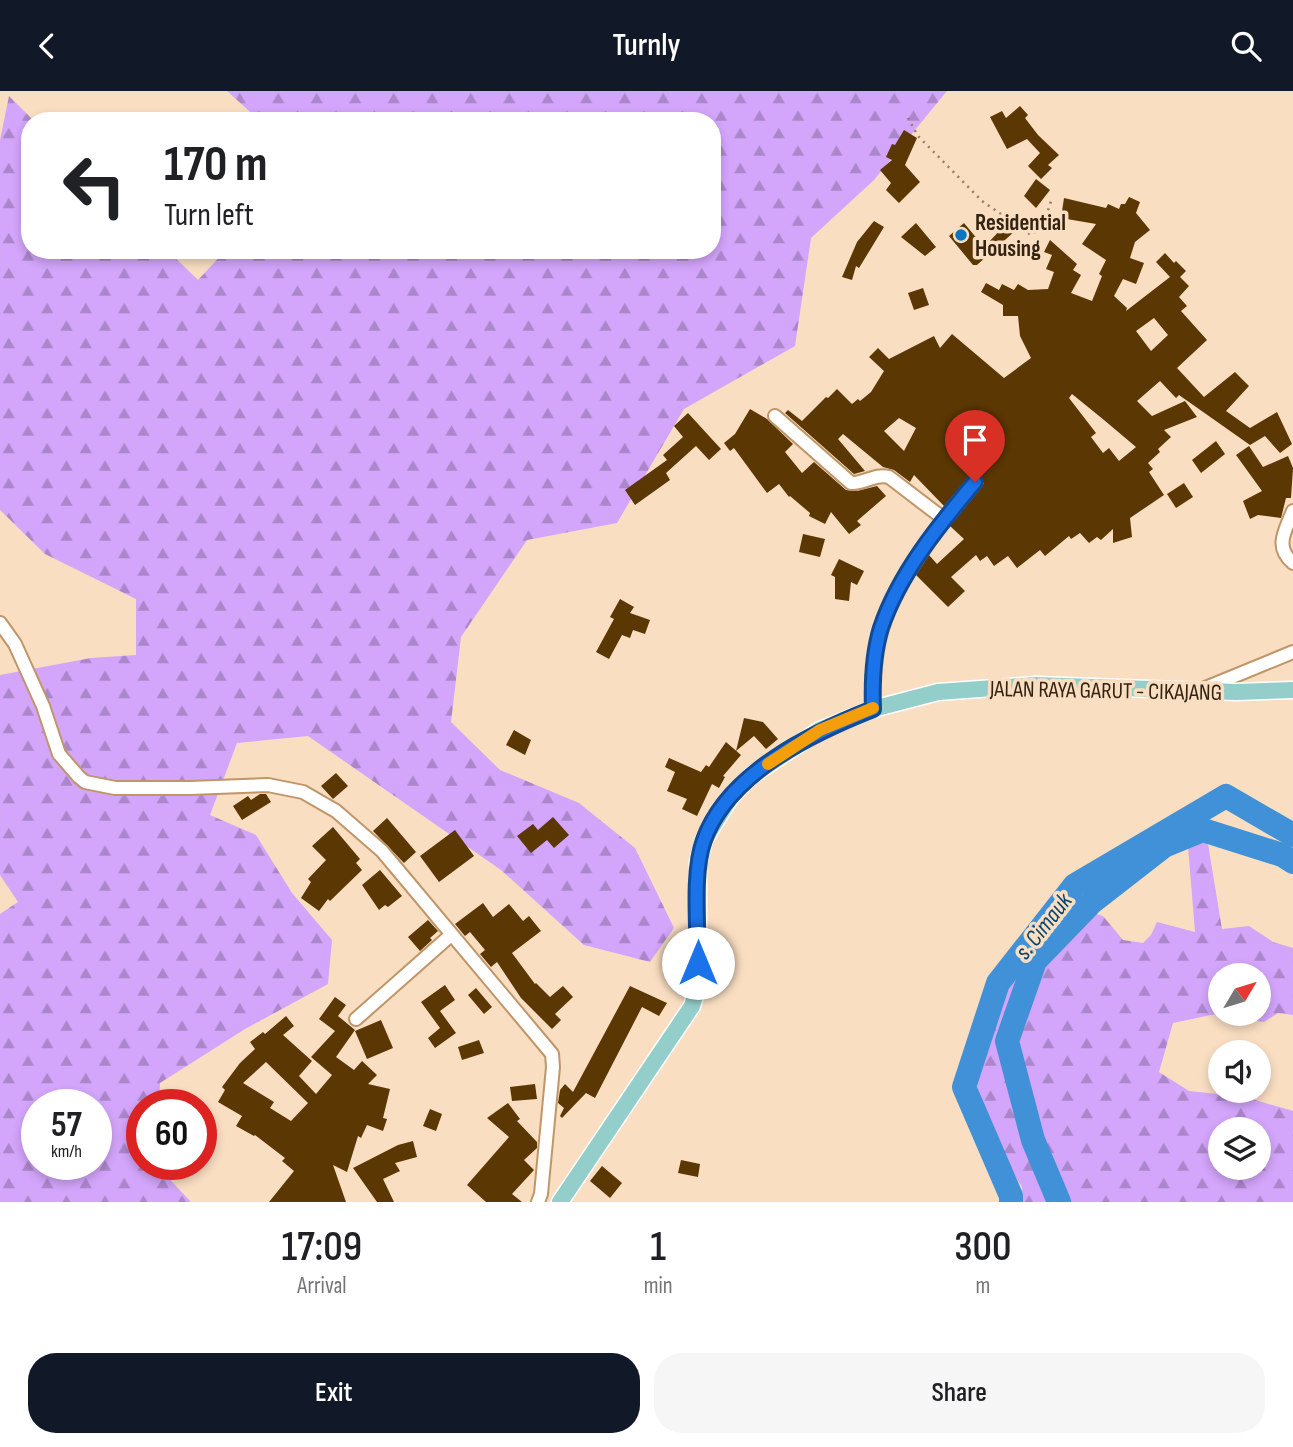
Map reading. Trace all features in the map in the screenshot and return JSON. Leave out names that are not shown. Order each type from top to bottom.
[{"type":"main road","name":"JALAN RAYA GARUT - CIKAJANG","points":[[560,1202],[692,1006],[698,986],[698,863],[704,840],[730,798],[751,776],[773,760],[820,730],[873,709],[938,692],[1036,685],[1293,690]]},
{"type":"street","points":[[775,417],[851,482],[859,483],[881,475],[889,477],[944,519]]},
{"type":"street","points":[[873,709],[872,677],[881,628],[902,584],[944,519],[975,482]]},
{"type":"street","points":[[1293,511],[1281,542],[1283,553],[1293,563]]},
{"type":"street","points":[[0,623],[15,644],[27,670],[43,706],[59,754],[85,782],[114,788],[268,785],[303,792],[337,811],[382,851],[552,1053],[553,1067],[538,1202]]},
{"type":"street","points":[[1199,690],[1293,652]]},
{"type":"street","points":[[356,1019],[451,935]]},
{"type":"path","points":[[908,118],[918,136],[982,201],[1031,235],[1043,226],[1052,198]]},
{"type":"green space","points":[[227,91],[947,91],[874,180],[811,238],[795,346],[684,409],[617,523],[527,540],[461,637],[451,722],[500,770],[579,803],[635,848],[674,928],[650,962],[584,945],[501,870],[308,736],[237,743],[210,815],[256,835],[292,893],[332,940],[328,984],[245,1029],[160,1083],[160,1089],[126,1089],[126,1180],[170,1180],[191,1202],[0,1202],[0,914],[18,902],[0,875],[0,675],[91,658],[136,655],[136,599],[45,554],[0,510],[0,140],[9,96],[25,112],[21,112],[21,259],[176,259],[198,280],[218,259],[721,259],[721,112],[250,112]]},
{"type":"green space","points":[[1207,838],[1222,929],[1249,926],[1273,942],[1293,948],[1293,1015],[1278,1013],[1271,1018],[1271,963],[1208,963],[1208,1016],[1173,1023],[1159,1072],[1189,1091],[1208,1093],[1208,1103],[1266,1103],[1293,1111],[1293,1202],[1023,1202],[1022,1187],[996,1147],[975,1080],[1004,992],[1074,907],[1103,916],[1123,940],[1143,943],[1151,935],[1157,922],[1195,932],[1188,846]]},
{"type":"building","points":[[1020,106],[1038,135],[1059,155],[1048,165],[1052,168],[1041,179],[1028,166],[1040,153],[1027,139],[1007,149],[990,117],[1002,111],[1006,118]]},
{"type":"building","points":[[904,130],[917,138],[905,165],[920,182],[899,203],[886,190],[891,183],[880,170],[892,160],[886,157],[892,144],[895,145]]},
{"type":"building","points":[[1036,179],[1050,190],[1036,208],[1024,196]]},
{"type":"building","points":[[1129,197],[1140,202],[1136,213],[1150,230],[1135,242],[1130,258],[1144,263],[1136,284],[1123,279],[1114,296],[1127,308],[1126,311],[1170,277],[1156,262],[1165,253],[1174,263],[1176,261],[1186,271],[1180,277],[1189,286],[1179,297],[1187,306],[1181,311],[1207,340],[1177,368],[1204,397],[1235,372],[1249,386],[1226,411],[1250,428],[1277,412],[1292,444],[1280,453],[1265,436],[1250,445],[1179,395],[1176,398],[1160,381],[1137,401],[1152,416],[1185,401],[1197,417],[1164,430],[1171,437],[1148,463],[1153,469],[1149,472],[1164,495],[1130,518],[1132,537],[1113,543],[1113,529],[1101,540],[1097,537],[1089,543],[1080,533],[1071,539],[1069,536],[1045,556],[1040,550],[1017,568],[1008,556],[994,566],[987,556],[980,561],[976,555],[951,577],[965,591],[948,607],[916,575],[929,555],[937,564],[964,539],[950,526],[982,487],[984,483],[981,476],[976,473],[969,476],[944,506],[914,475],[910,482],[894,470],[883,467],[843,434],[838,439],[865,471],[854,474],[785,413],[788,410],[802,421],[837,389],[852,404],[858,399],[860,401],[871,392],[884,371],[869,357],[878,348],[889,359],[934,336],[940,348],[952,334],[1004,378],[1031,358],[1020,336],[1018,316],[1003,316],[1003,305],[981,292],[986,283],[999,290],[1002,284],[1014,290],[1018,284],[1028,290],[1048,289],[1054,272],[1046,269],[1052,255],[1044,252],[1050,240],[1077,264],[1073,270],[1081,275],[1071,293],[1092,301],[1102,276],[1099,274],[1106,260],[1082,244],[1096,224],[1061,218],[1064,198],[1106,208],[1108,204],[1119,209],[1121,204],[1125,204]],"holes":[[[1154,318],[1168,335],[1151,351],[1136,331]],[[1072,394],[1136,447],[1119,461],[1109,448],[1103,453],[1091,437],[1096,433],[1069,398]],[[899,418],[916,428],[904,451],[884,431]]]},
{"type":"building","points":[[874,221],[884,227],[859,268],[856,266],[852,280],[842,277],[857,242]]},
{"type":"building","points":[[916,223],[936,247],[925,256],[901,237]]},
{"type":"building","points":[[964,223],[984,247],[1007,223],[1015,231],[977,265],[973,265],[949,236]]},
{"type":"building","points":[[923,288],[929,305],[914,310],[908,293]]},
{"type":"building","points":[[750,409],[767,419],[793,444],[785,452],[802,473],[814,462],[846,490],[857,491],[877,486],[886,496],[857,521],[861,525],[849,534],[831,512],[825,524],[809,516],[810,513],[789,497],[779,484],[767,493],[734,448],[730,451],[724,443],[735,434]]},
{"type":"building","points":[[688,413],[721,449],[709,460],[696,446],[666,473],[670,480],[635,505],[625,490],[667,460],[663,455],[683,437],[674,426]]},
{"type":"building","points":[[1216,441],[1225,454],[1201,473],[1192,460]]},
{"type":"building","points":[[1249,446],[1263,467],[1288,456],[1293,468],[1291,498],[1286,498],[1281,518],[1258,515],[1250,519],[1243,501],[1262,491],[1236,455]]},
{"type":"building","points":[[1184,483],[1193,497],[1176,508],[1167,494]]},
{"type":"building","points":[[803,534],[825,539],[820,557],[799,552]]},
{"type":"building","points":[[839,559],[864,571],[857,585],[851,582],[849,601],[835,599],[835,577],[831,575]]},
{"type":"building","points":[[620,599],[634,607],[630,613],[650,620],[645,634],[633,630],[630,638],[622,635],[609,659],[596,652],[614,619],[610,617]]},
{"type":"building","points":[[744,718],[763,722],[778,739],[766,749],[754,736],[736,751]]},
{"type":"building","points":[[514,730],[531,740],[525,755],[506,745]]},
{"type":"building","points":[[726,742],[741,755],[723,776],[725,777],[719,788],[712,784],[697,816],[682,809],[687,799],[667,791],[675,772],[665,767],[669,758],[701,772],[706,765],[709,767]]},
{"type":"building","points":[[336,773],[348,786],[333,799],[321,786]]},
{"type":"building","points":[[260,794],[266,794],[271,802],[242,820],[233,806],[248,796],[251,800]]},
{"type":"building","points":[[553,817],[569,835],[554,848],[547,840],[531,853],[517,836],[533,824],[538,830]]},
{"type":"building","points":[[387,818],[416,852],[404,863],[373,831]]},
{"type":"building","points":[[333,827],[360,859],[356,863],[362,870],[330,901],[328,899],[319,911],[301,898],[311,882],[308,879],[326,860],[312,846]]},
{"type":"building","points":[[455,830],[474,856],[439,882],[420,856]]},
{"type":"building","points":[[380,870],[402,896],[388,907],[385,905],[379,910],[362,885]]},
{"type":"building","points":[[483,903],[493,917],[509,904],[523,921],[529,916],[541,931],[512,953],[535,984],[550,997],[563,986],[573,997],[555,1014],[561,1020],[552,1029],[521,998],[497,962],[491,967],[480,954],[485,950],[470,932],[465,936],[455,924]]},
{"type":"building","points":[[428,920],[438,931],[420,951],[408,937]]},
{"type":"building","points":[[445,985],[455,1000],[440,1011],[456,1033],[435,1048],[428,1038],[440,1028],[421,1002]]},
{"type":"building","points":[[630,986],[667,1003],[659,1016],[642,1007],[595,1098],[586,1093],[562,1118],[560,1116],[564,1108],[558,1103],[560,1090],[565,1084],[573,1092]]},
{"type":"building","points":[[476,988],[492,1007],[484,1014],[468,995]]},
{"type":"building","points":[[335,997],[346,1005],[338,1016],[355,1030],[336,1057],[354,1070],[362,1061],[377,1075],[368,1084],[390,1089],[383,1118],[387,1119],[383,1131],[367,1125],[361,1138],[358,1136],[347,1172],[333,1165],[346,1202],[269,1202],[294,1171],[282,1161],[285,1158],[255,1135],[236,1126],[242,1116],[218,1102],[225,1090],[222,1087],[240,1063],[255,1049],[250,1042],[263,1032],[265,1034],[286,1016],[294,1026],[283,1035],[312,1061],[299,1076],[316,1094],[332,1075],[311,1057],[335,1031],[319,1019]],"holes":[[[266,1062],[308,1103],[291,1121],[270,1108],[274,1102],[243,1083]]]},
{"type":"building","points":[[381,1020],[393,1048],[367,1059],[355,1031]]},
{"type":"building","points":[[479,1040],[484,1053],[462,1060],[458,1047]]},
{"type":"building","points":[[535,1084],[537,1099],[512,1101],[510,1087]]},
{"type":"building","points":[[508,1103],[520,1119],[517,1121],[537,1142],[537,1148],[524,1160],[534,1170],[512,1194],[522,1202],[486,1202],[467,1185],[509,1137],[487,1118]]},
{"type":"building","points":[[430,1109],[442,1114],[436,1131],[423,1126]]},
{"type":"building","points":[[413,1141],[417,1157],[395,1163],[400,1171],[383,1179],[394,1202],[377,1202],[353,1168],[398,1145]]},
{"type":"building","points":[[681,1160],[700,1164],[698,1177],[678,1173]]},
{"type":"building","points":[[602,1166],[622,1183],[610,1198],[590,1181]]},
{"type":"waterway","name":"s. Cimauk","points":[[1011,1202],[1011,1196],[964,1087],[998,983],[1075,885],[1226,796],[1293,835]]},
{"type":"waterway","points":[[1059,1202],[1033,1140],[1007,1041],[1035,961],[1092,902],[1164,846],[1203,830],[1282,855],[1293,862]]},
{"type":"slow traffic","points":[[768,764],[820,730],[873,708]]},
{"type":"place","name":"Residential Housing","points":[[961,235]]},
{"type":"route","points":[[698,963],[698,863],[704,840],[715,819],[751,776],[773,760],[820,730],[873,709],[872,677],[881,628],[902,584],[944,519],[975,482]]}]
